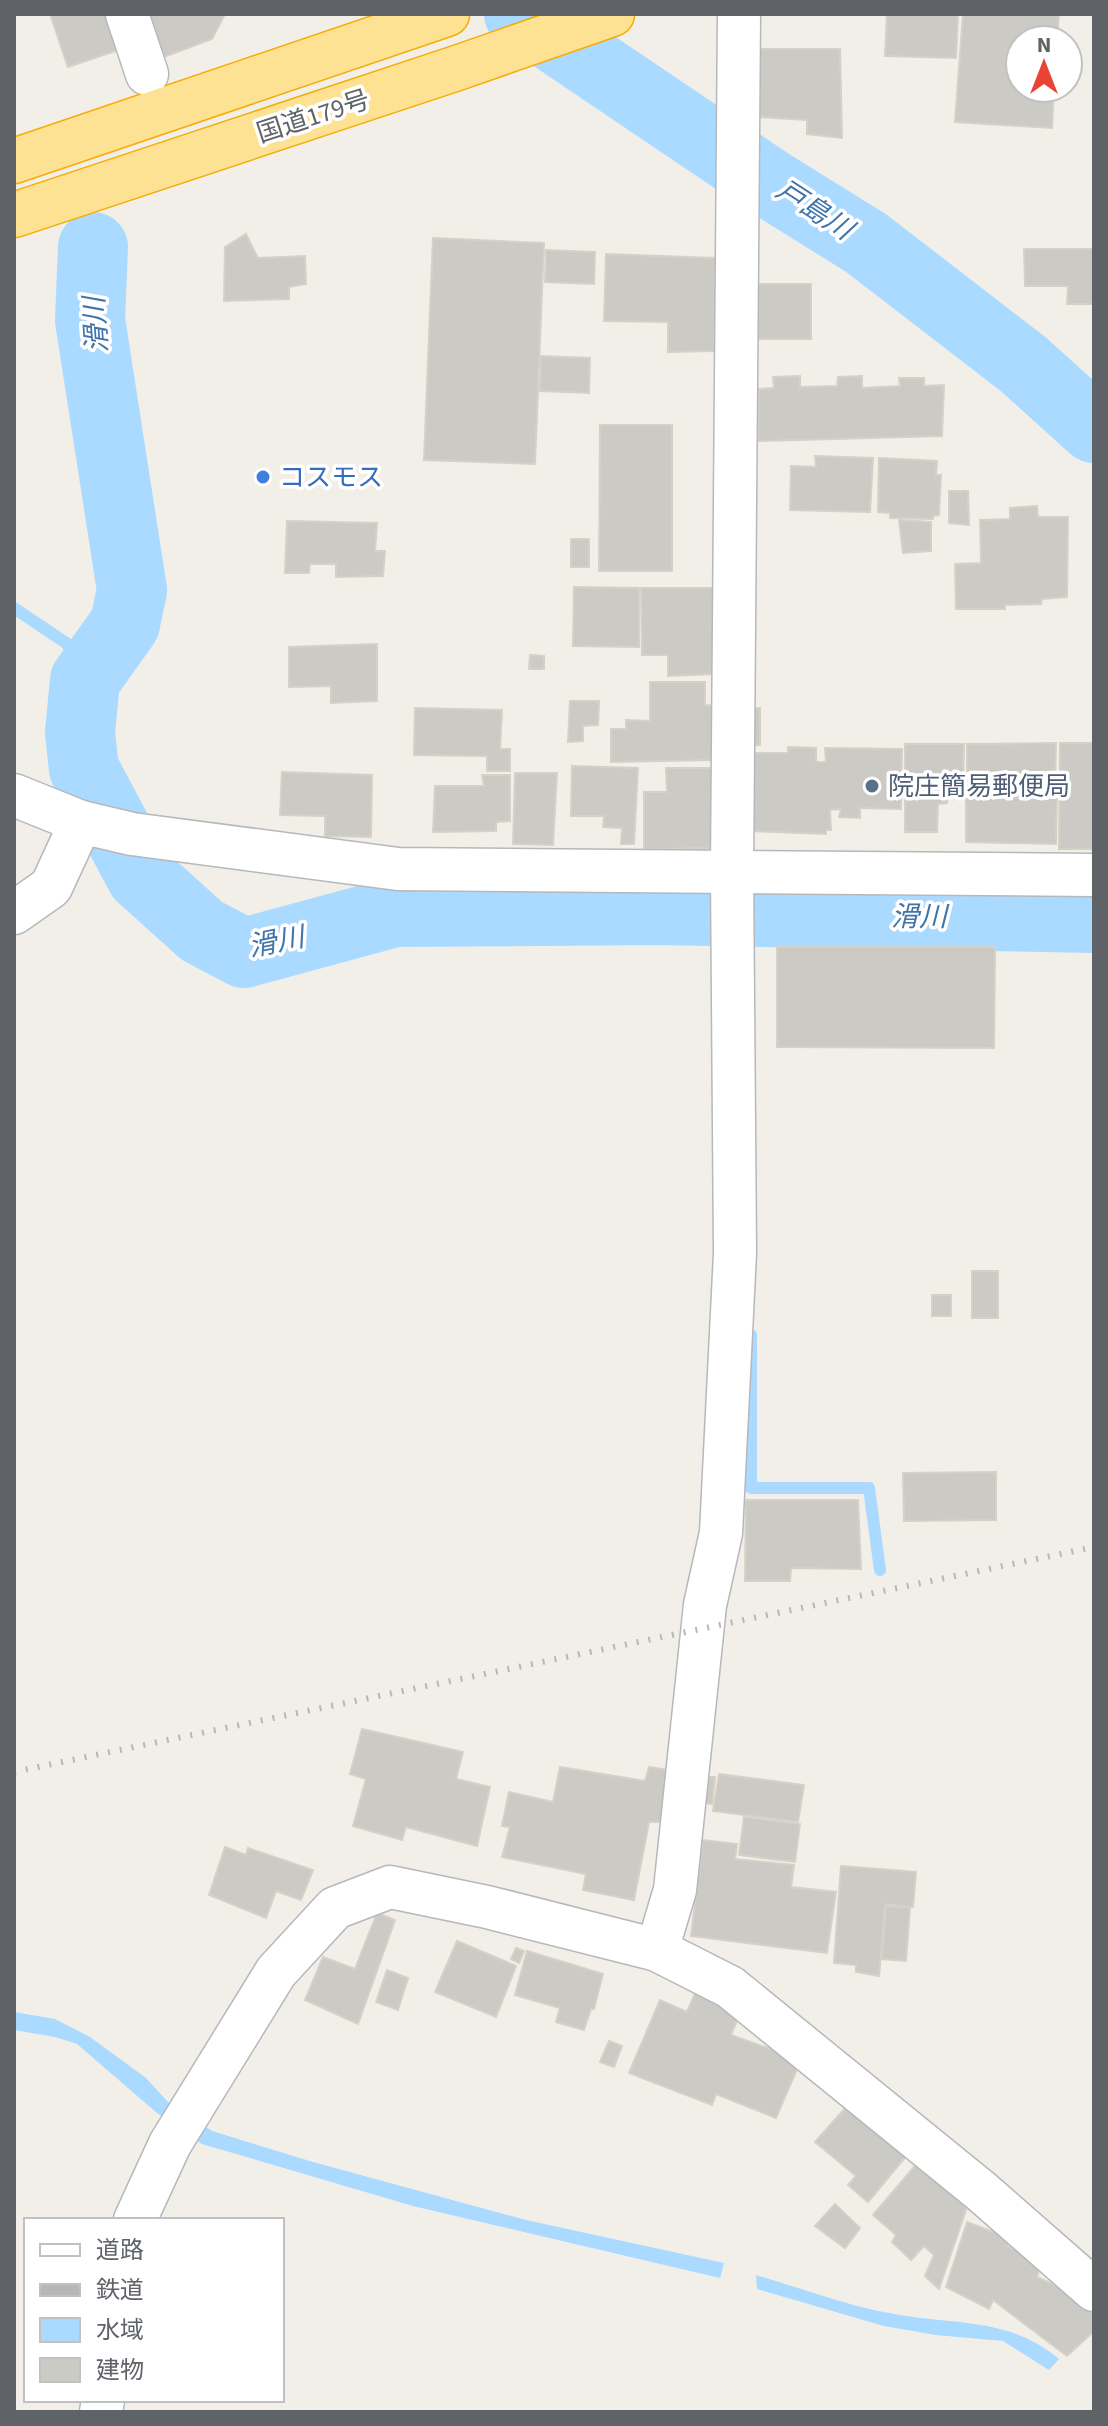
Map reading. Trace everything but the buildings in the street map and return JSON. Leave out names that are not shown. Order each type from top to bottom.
[{"type":"highway","name":"国道179号","points":[[14,161],[447,14]]},
{"type":"highway","name":"国道179号","points":[[14,215],[603,17]]},
{"type":"street","points":[[127,14],[147,74]]},
{"type":"street","points":[[657,1950],[675,1890],[705,1605],[721,1533],[735,1253],[732,871],[739,14]]},
{"type":"street","points":[[14,795],[81,822],[132,834],[398,869],[1094,875]]},
{"type":"street","points":[[14,913],[51,887],[81,822]]},
{"type":"street","points":[[136,2218],[170,2144],[276,1972],[335,1908],[390,1887],[487,1907],[657,1950],[730,1987],[981,2191],[1094,2290]]},
{"type":"water","points":[[14,2012],[55,2019],[90,2037],[146,2078],[168,2102],[212,2131],[526,2220],[724,2263],[720,2278],[413,2206],[202,2144],[157,2113],[77,2044],[14,2030]]},
{"type":"water","points":[[756,2275],[876,2311],[1001,2329],[1040,2345],[1059,2359],[1049,2370],[1003,2341],[936,2335],[884,2326],[757,2289]]},
{"type":"waterway","name":"戸島川","points":[[519,14],[771,184],[866,243],[1023,364],[1094,428]]},
{"type":"waterway","name":"滑川","points":[[93,247],[90,320],[132,590],[125,624],[85,680],[80,733],[84,769],[141,876],[202,931],[244,953],[395,912],[659,910],[1094,918]]},
{"type":"waterway","points":[[14,608],[66,643],[90,672]]},
{"type":"waterway","points":[[751,1335],[751,1488],[869,1488],[880,1570]]},
{"type":"railway","points":[[14,1772],[1094,1547]]},
{"type":"place","name":"コスモス","points":[[263,477]]},
{"type":"place","name":"院庄簡易郵便局","points":[[872,786]]}]
